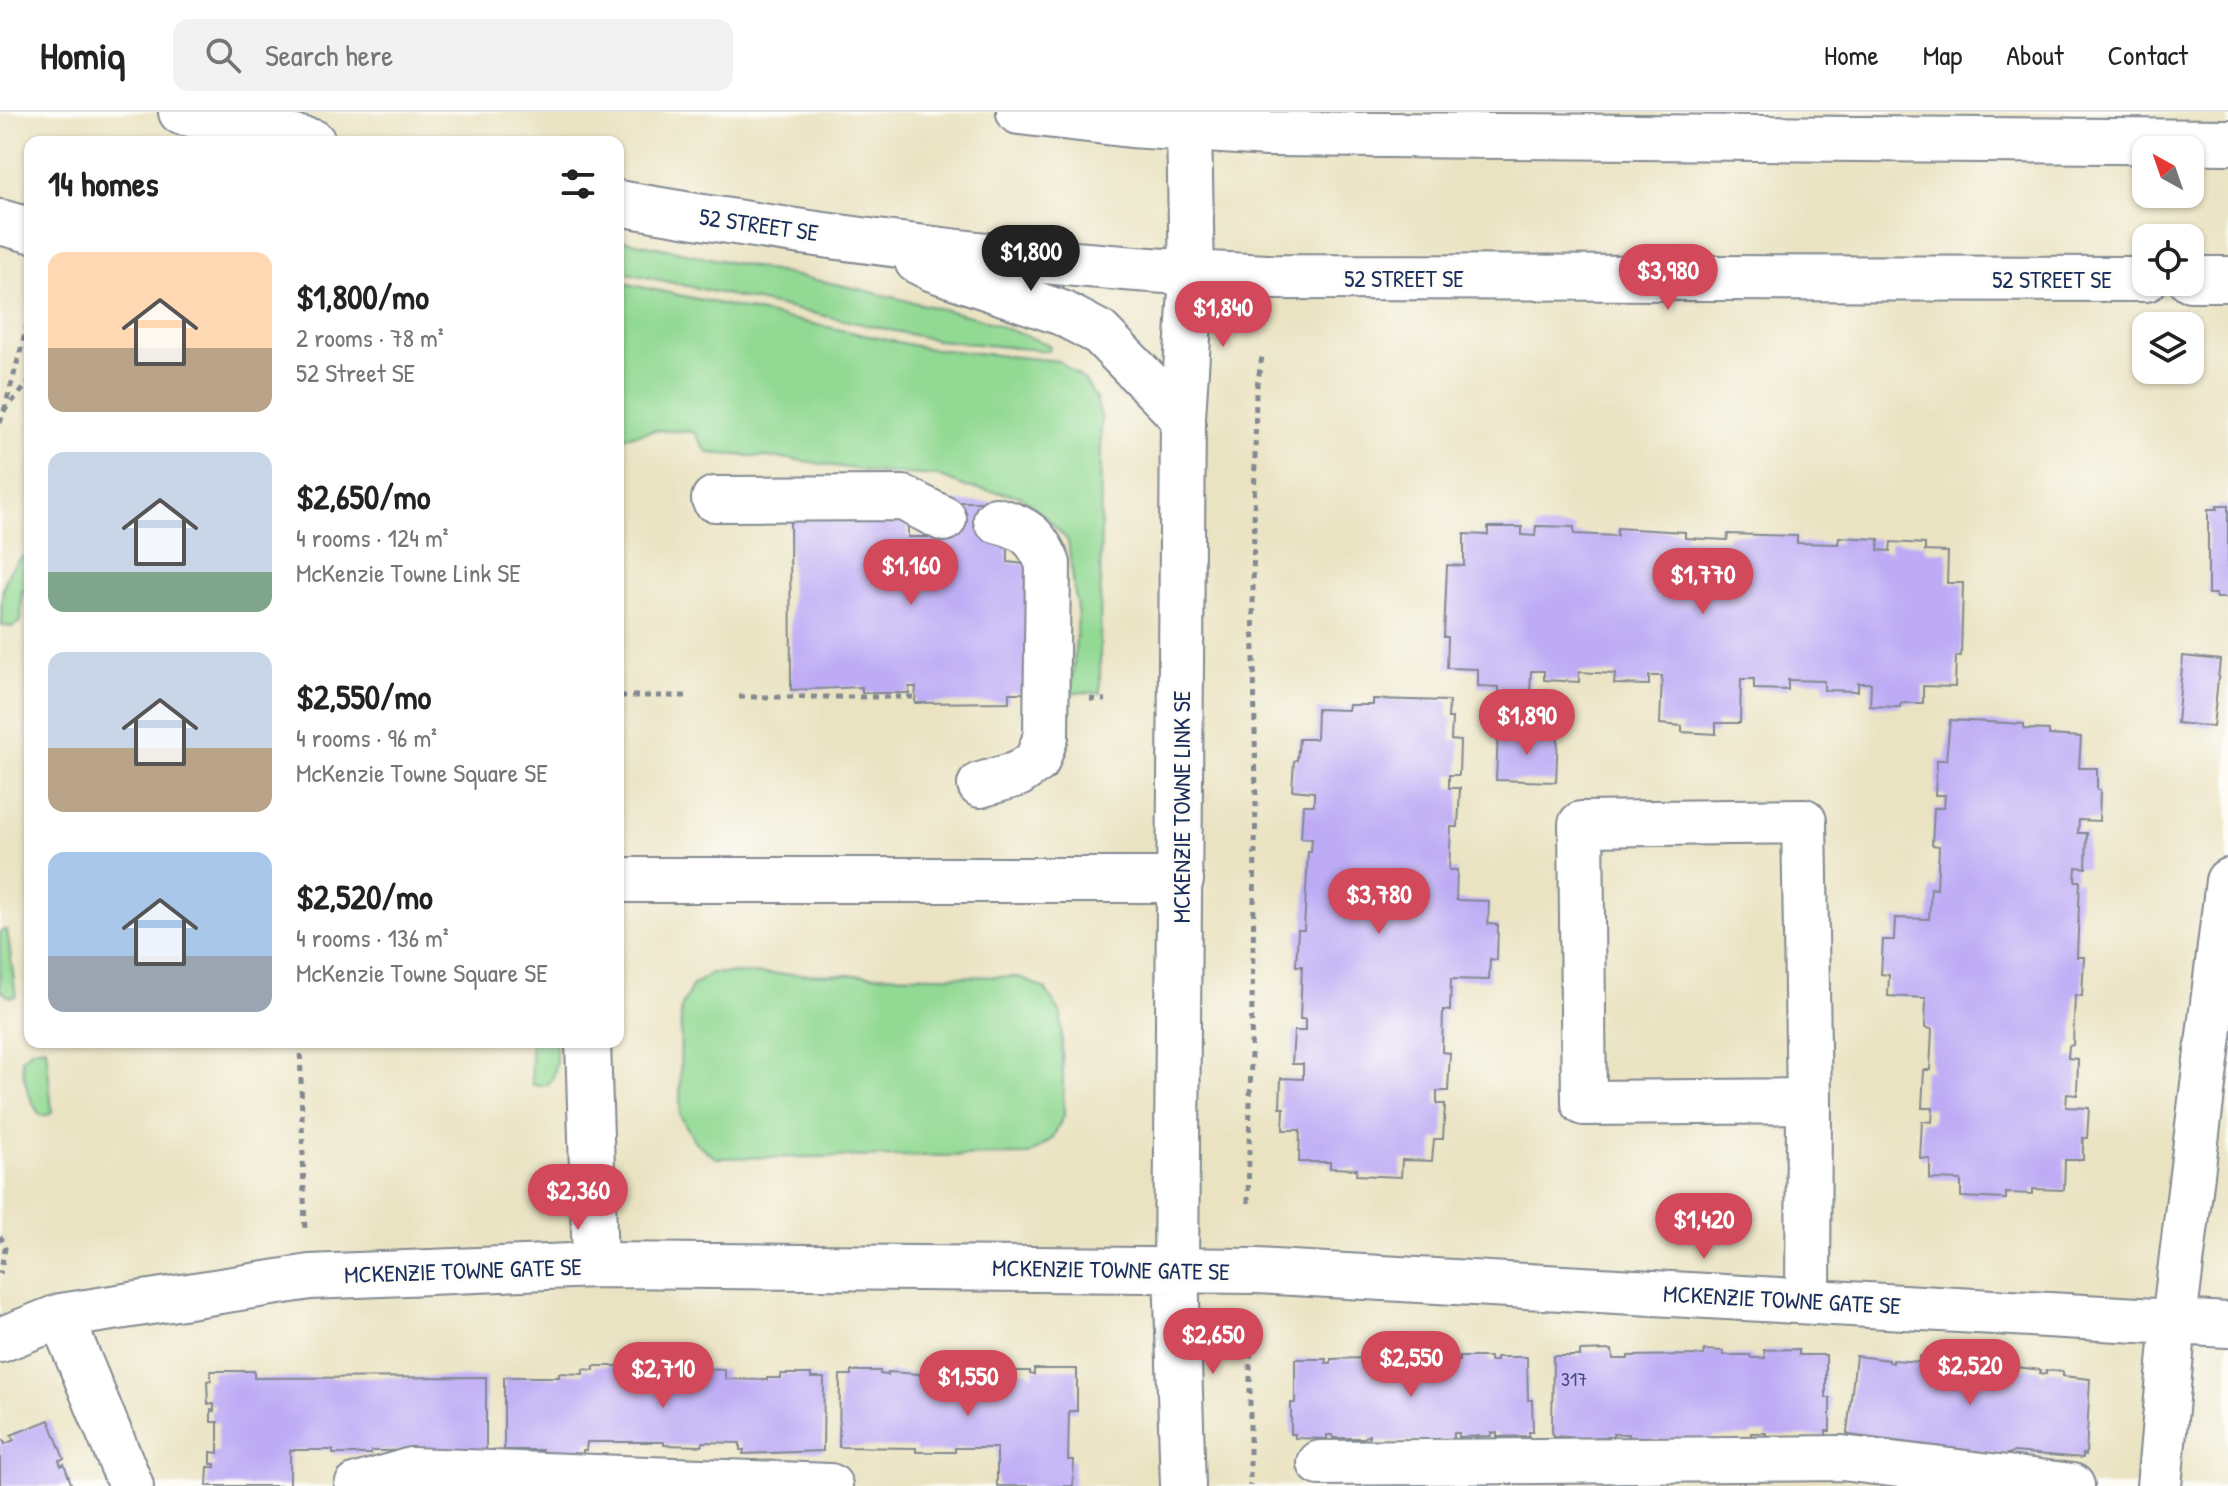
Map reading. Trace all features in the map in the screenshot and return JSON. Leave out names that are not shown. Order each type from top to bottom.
[{"type":"street","points":[[181,112],[287,136]]},
{"type":"street","points":[[1019,112],[1131,125],[1268,134],[2228,142]]},
{"type":"street","name":"MCKENZIE TOWNE LINK SE","points":[[1183,1486],[1176,1269],[1183,418],[1192,274],[1189,128]]},
{"type":"street","name":"52 STREET SE","points":[[624,204],[876,240],[1122,270],[1192,274],[1284,278],[2132,279]]},
{"type":"street","points":[[0,222],[24,228]]},
{"type":"street","points":[[876,240],[933,269],[1062,313],[1100,333],[1183,418]]},
{"type":"street","points":[[2204,279],[2228,279]]},
{"type":"street","points":[[714,499],[903,498],[944,519]]},
{"type":"street","points":[[980,785],[1018,774],[1037,761],[1046,736],[1048,564],[1030,534],[1016,524],[996,520]]},
{"type":"street","points":[[1808,1301],[1809,1101],[1804,821],[1581,824],[1584,1103],[1809,1101]]},
{"type":"street","points":[[624,880],[1181,880]]},
{"type":"street","points":[[2159,1486],[2174,1321],[2228,881]]},
{"type":"street","points":[[588,1048],[595,1265]]},
{"type":"street","name":"MCKENZIE TOWNE GATE SE","points":[[0,1340],[61,1316],[310,1277],[595,1265],[1176,1269],[2228,1325]]},
{"type":"street","points":[[61,1316],[131,1486]]},
{"type":"street","points":[[1320,1463],[1421,1475],[1724,1473],[1842,1458],[2072,1486]]},
{"type":"street","points":[[357,1486],[411,1470],[830,1486]]},
{"type":"path","points":[[0,423],[24,338]]},
{"type":"path","points":[[1248,1203],[1256,801],[1253,590],[1256,391],[1262,357]]},
{"type":"path","points":[[4,411],[24,388]]},
{"type":"path","points":[[624,696],[689,696]]},
{"type":"path","points":[[739,697],[915,697]]},
{"type":"path","points":[[300,1048],[305,1234]]},
{"type":"path","points":[[0,1236],[5,1248],[0,1274]]},
{"type":"path","points":[[1250,1328],[1250,1486]]},
{"type":"green space","points":[[624,240],[859,289],[978,318],[1050,345],[1049,351],[936,340],[624,272]]},
{"type":"green space","points":[[624,283],[925,348],[1059,361],[1085,381],[1096,399],[1101,417],[1100,693],[1071,692],[1078,618],[1068,541],[1021,496],[966,487],[938,476],[873,472],[791,459],[708,453],[694,432],[655,430],[624,437]]},
{"type":"green space","points":[[24,556],[21,621],[12,627],[2,625],[1,606],[6,579]]},
{"type":"green space","points":[[7,930],[16,996],[10,997],[0,990],[0,931]]},
{"type":"green space","points":[[711,973],[1019,977],[1045,989],[1061,1014],[1064,1115],[1052,1139],[1029,1155],[716,1158],[695,1142],[680,1115],[681,1008],[692,986]]},
{"type":"green space","points":[[46,1048],[51,1114],[41,1116],[27,1089],[22,1059],[32,1049]]},
{"type":"green space","points":[[531,1048],[556,1048],[551,1080],[541,1086],[532,1084]]},
{"type":"building","points":[[944,502],[996,502],[1008,536],[1008,562],[1033,565],[1034,693],[1009,693],[1009,702],[915,703],[916,687],[909,687],[909,693],[862,693],[862,687],[791,690],[790,517],[908,516],[908,537],[944,537]]},
{"type":"building","points":[[2217,506],[2228,506],[2228,598],[2208,594],[2208,509],[2217,509]]},
{"type":"building","points":[[1536,526],[1574,527],[1574,534],[1617,536],[1617,528],[1685,532],[1685,538],[1727,540],[1728,534],[1797,536],[1797,543],[1838,544],[1839,537],[1879,539],[1878,550],[1890,551],[1891,542],[1925,544],[1925,551],[1948,552],[1947,583],[1963,583],[1961,656],[1956,656],[1955,687],[1923,686],[1923,703],[1901,703],[1900,707],[1870,706],[1871,683],[1858,683],[1858,691],[1824,690],[1824,681],[1788,680],[1788,690],[1754,689],[1754,679],[1741,679],[1740,723],[1716,723],[1716,734],[1682,732],[1682,726],[1660,724],[1662,676],[1649,676],[1649,685],[1614,684],[1615,674],[1579,672],[1579,682],[1544,680],[1544,671],[1531,671],[1530,693],[1499,692],[1499,687],[1478,686],[1478,669],[1447,668],[1448,637],[1444,637],[1447,565],[1464,566],[1464,534],[1488,535],[1488,527],[1522,527],[1522,535],[1535,536]]},
{"type":"building","points":[[2183,656],[2220,660],[2213,727],[2177,723]]},
{"type":"building","points":[[1373,699],[1449,701],[1451,740],[1460,741],[1459,775],[1449,775],[1449,788],[1460,788],[1458,827],[1451,827],[1449,870],[1457,870],[1456,900],[1489,901],[1488,924],[1498,925],[1497,960],[1490,959],[1489,980],[1451,979],[1450,1011],[1443,1010],[1442,1052],[1450,1053],[1448,1091],[1437,1091],[1437,1104],[1445,1104],[1443,1139],[1434,1139],[1432,1161],[1402,1160],[1401,1177],[1356,1175],[1357,1169],[1330,1168],[1330,1162],[1299,1162],[1300,1130],[1283,1130],[1284,1108],[1280,1108],[1281,1078],[1303,1079],[1303,1064],[1292,1064],[1294,1031],[1305,1031],[1305,1019],[1300,1019],[1302,966],[1296,966],[1298,930],[1304,930],[1308,852],[1311,852],[1312,839],[1301,838],[1303,805],[1314,805],[1314,792],[1292,790],[1299,739],[1316,739],[1317,709],[1348,710],[1349,705],[1373,705]]},
{"type":"building","points":[[1950,720],[2024,724],[2024,729],[2049,730],[2049,735],[2081,737],[2079,768],[2097,768],[2099,821],[2079,820],[2078,833],[2087,833],[2086,868],[2076,867],[2075,881],[2080,881],[2077,957],[2084,957],[2082,996],[2075,995],[2073,1045],[2069,1046],[2068,1058],[2078,1059],[2077,1095],[2067,1094],[2066,1107],[2089,1108],[2087,1138],[2083,1138],[2083,1160],[2065,1160],[2064,1190],[2033,1189],[2033,1194],[2006,1193],[2006,1199],[1961,1197],[1961,1180],[1930,1179],[1930,1159],[1920,1158],[1922,1121],[1932,1122],[1933,1108],[1922,1108],[1924,1070],[1930,1070],[1932,1029],[1925,1028],[1926,998],[1888,996],[1889,975],[1881,974],[1883,940],[1894,940],[1895,918],[1929,919],[1931,888],[1937,889],[1939,846],[1932,845],[1934,808],[1944,808],[1945,795],[1935,795],[1937,760],[1946,760]]},
{"type":"building","points":[[1498,732],[1558,734],[1556,782],[1496,780]]},
{"type":"building","points":[[1799,1349],[1799,1355],[1826,1355],[1830,1431],[1826,1431],[1826,1436],[1751,1433],[1751,1436],[1714,1437],[1713,1440],[1628,1441],[1628,1434],[1580,1438],[1554,1436],[1552,1432],[1553,1356],[1580,1356],[1580,1351],[1612,1350],[1613,1359],[1628,1359],[1628,1356],[1704,1355],[1704,1350],[1723,1351],[1723,1355],[1765,1358],[1764,1350]]},
{"type":"building","points":[[1856,1356],[1893,1363],[1893,1360],[1919,1362],[1920,1356],[1941,1358],[1941,1363],[2008,1370],[2008,1366],[2041,1370],[2040,1373],[2046,1374],[2046,1370],[2063,1372],[2063,1376],[2090,1379],[2086,1455],[2083,1454],[2083,1458],[2014,1452],[2005,1455],[1849,1435]]},
{"type":"building","points":[[1459,1357],[1490,1357],[1490,1361],[1496,1361],[1496,1357],[1527,1357],[1528,1400],[1532,1400],[1533,1432],[1529,1432],[1529,1436],[1497,1437],[1497,1433],[1491,1433],[1491,1436],[1459,1437],[1459,1433],[1454,1433],[1454,1441],[1370,1442],[1369,1435],[1364,1438],[1333,1438],[1327,1435],[1327,1439],[1295,1438],[1295,1434],[1291,1434],[1295,1359],[1326,1359],[1326,1363],[1331,1363],[1331,1359],[1364,1358],[1364,1361],[1453,1358],[1453,1361],[1459,1361]]},
{"type":"building","points":[[594,1366],[623,1366],[623,1370],[638,1370],[639,1366],[725,1370],[725,1379],[767,1380],[781,1378],[781,1374],[811,1374],[811,1378],[824,1378],[823,1451],[743,1454],[740,1443],[703,1442],[702,1446],[664,1445],[664,1442],[587,1442],[583,1454],[504,1450],[504,1377],[559,1377],[559,1373],[583,1374],[583,1369],[594,1370]]},
{"type":"building","points":[[1034,1369],[1077,1369],[1077,1411],[1069,1411],[1068,1460],[1074,1460],[1073,1486],[997,1486],[997,1448],[916,1452],[916,1448],[839,1447],[840,1375],[851,1375],[851,1371],[880,1371],[880,1374],[888,1375],[888,1372],[934,1375],[934,1372],[984,1372],[985,1376],[1001,1376],[1002,1371],[1030,1371],[1034,1375]]},
{"type":"building","points":[[211,1371],[254,1371],[254,1378],[486,1377],[486,1450],[333,1454],[333,1450],[290,1450],[290,1486],[207,1486],[208,1467],[215,1467],[211,1464],[211,1452],[218,1453],[218,1422],[211,1422],[214,1404],[208,1404],[207,1381],[211,1380]]},
{"type":"building","points":[[49,1420],[64,1459],[59,1460],[61,1466],[64,1464],[72,1486],[0,1486],[0,1441],[3,1440],[5,1444],[14,1440],[11,1435]]}]
